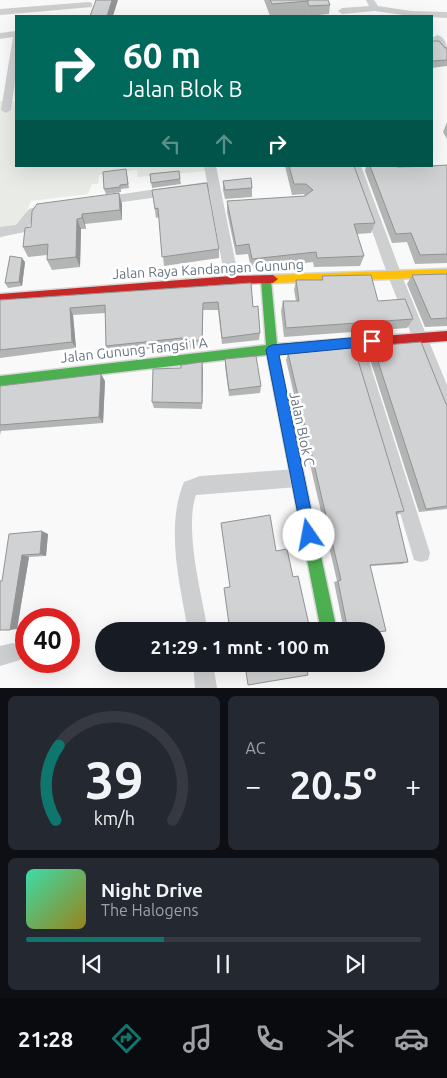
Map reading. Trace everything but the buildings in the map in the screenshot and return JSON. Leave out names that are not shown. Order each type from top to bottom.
[{"type":"street","points":[[0,12],[90,3],[86,15]]},
{"type":"street","points":[[342,11],[372,4],[399,12],[423,15]]},
{"type":"street","points":[[433,16],[447,15]]},
{"type":"street","points":[[0,36],[15,34]]},
{"type":"street","points":[[439,38],[447,51]]},
{"type":"street","points":[[6,110],[13,82],[15,53]]},
{"type":"street","points":[[210,167],[213,185],[222,205],[232,280]]},
{"type":"street","points":[[355,167],[395,276],[447,404]]},
{"type":"street","points":[[92,202],[213,185]]},
{"type":"street","points":[[0,232],[16,232],[23,228],[37,210],[63,206]]},
{"type":"street","name":"Jalan Raya Kandangan Gunung","points":[[0,298],[232,280],[447,273]]},
{"type":"street","name":"Jalan Blok C","points":[[266,280],[272,350],[327,622]]},
{"type":"street","name":"Jalan Gunung Tangsi I A","points":[[0,381],[272,350],[447,336]]},
{"type":"street","points":[[356,342],[422,553]]},
{"type":"street","points":[[197,622],[185,541],[185,497],[190,488],[200,485],[297,478]]},
{"type":"street","points":[[204,672],[206,688]]},
{"type":"shaded area","points":[[15,84],[15,101],[12,85]]},
{"type":"shaded area","points":[[0,101],[15,101],[15,167],[205,167],[207,171],[138,177],[137,170],[99,175],[98,184],[92,184],[88,194],[31,201],[18,232],[0,238]]},
{"type":"traffic: fast","points":[[266,280],[272,350],[277,379],[327,622]]},
{"type":"traffic: fast","points":[[0,381],[278,349],[357,343]]},
{"type":"traffic: slow","points":[[273,279],[447,273]]},
{"type":"traffic: jam","points":[[0,298],[232,280],[273,279]]},
{"type":"traffic: jam","points":[[357,343],[447,336]]},
{"type":"route","points":[[309,535],[272,350],[372,341]]}]
